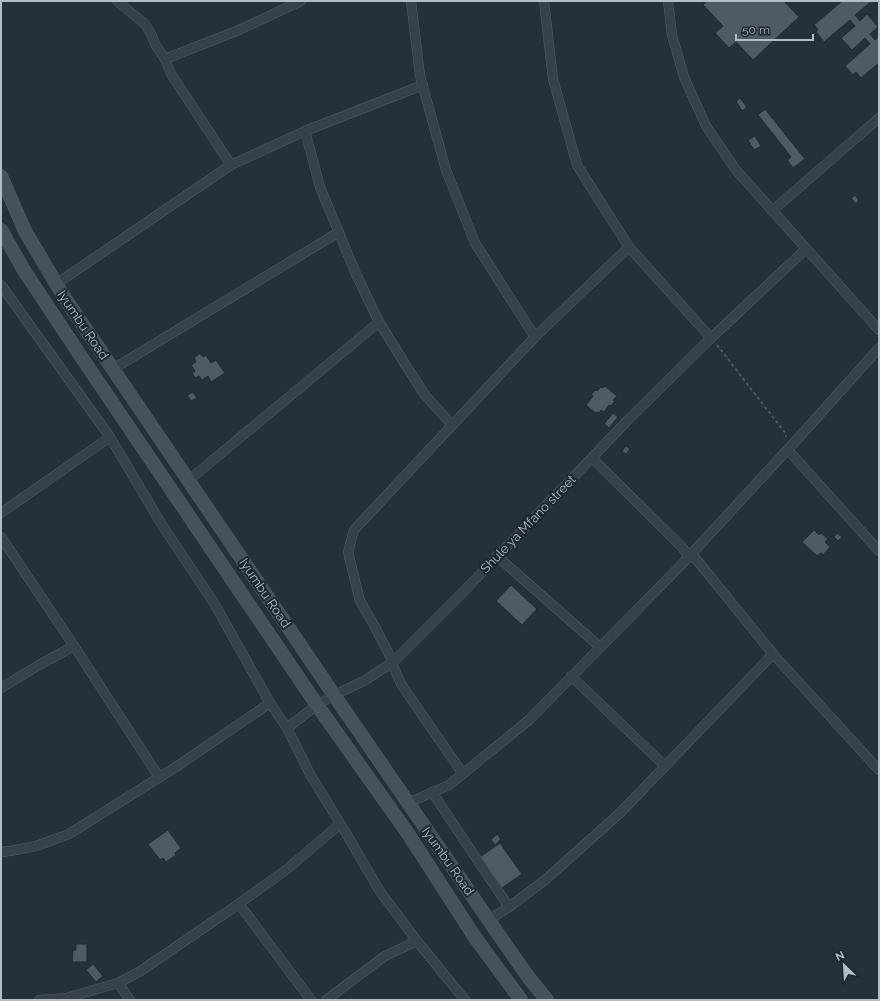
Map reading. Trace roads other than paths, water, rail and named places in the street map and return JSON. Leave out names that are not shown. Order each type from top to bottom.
[{"type":"main road","name":"Iyumbu Road","points":[[1,176],[25,232],[64,297],[408,803],[529,978],[547,1000]]},
{"type":"main road","name":"Iyumbu Road","points":[[1,230],[25,272],[84,361],[318,705],[410,835],[474,936],[521,1000]]},
{"type":"street","points":[[117,1],[145,24],[152,34],[154,44],[165,59],[171,74],[231,165]]},
{"type":"street","points":[[165,59],[239,30],[301,1]]},
{"type":"street","points":[[411,1],[420,76],[446,170],[475,243],[534,337]]},
{"type":"street","points":[[544,1],[554,79],[578,165],[629,247],[711,338]]},
{"type":"street","points":[[668,1],[672,35],[684,77],[706,126],[736,170],[879,330]]},
{"type":"street","points":[[56,284],[231,165],[305,131],[422,85]]},
{"type":"street","points":[[772,211],[879,119]]},
{"type":"street","points":[[305,131],[320,187],[340,232],[356,274],[379,322],[426,395],[452,425]]},
{"type":"street","points":[[113,369],[340,232]]},
{"type":"street","points":[[463,774],[401,684],[393,662],[376,627],[360,601],[348,552],[354,530],[534,337],[629,247]]},
{"type":"street","name":"Shule ya Mfano street","points":[[287,728],[334,695],[364,681],[393,662],[466,589],[627,421],[711,338],[806,249]]},
{"type":"street","points":[[1,285],[110,437],[162,526],[214,603],[270,703],[287,728],[311,776],[379,890],[417,941],[465,1000]]},
{"type":"street","points":[[189,480],[379,322]]},
{"type":"street","points":[[408,803],[449,785],[529,720],[691,555],[788,450],[879,348]]},
{"type":"street","points":[[1,512],[110,437]]},
{"type":"street","points":[[788,450],[879,551]]},
{"type":"street","points":[[592,458],[691,555],[773,654],[879,770]]},
{"type":"street","points":[[1,537],[74,646],[159,778]]},
{"type":"street","points":[[497,556],[600,647]]},
{"type":"street","points":[[1,688],[39,664],[74,646]]},
{"type":"street","points":[[489,920],[545,880],[614,818],[773,654]]},
{"type":"street","points":[[571,676],[665,766]]},
{"type":"street","points":[[1,852],[36,846],[69,834],[159,778],[270,703]]},
{"type":"street","points":[[432,792],[509,907]]},
{"type":"street","points":[[39,1000],[66,999],[118,983],[139,972],[286,870],[340,824]]},
{"type":"street","points":[[239,904],[311,1000]]},
{"type":"street","points":[[326,1000],[385,956],[417,941]]},
{"type":"street","points":[[118,983],[130,1000]]}]
